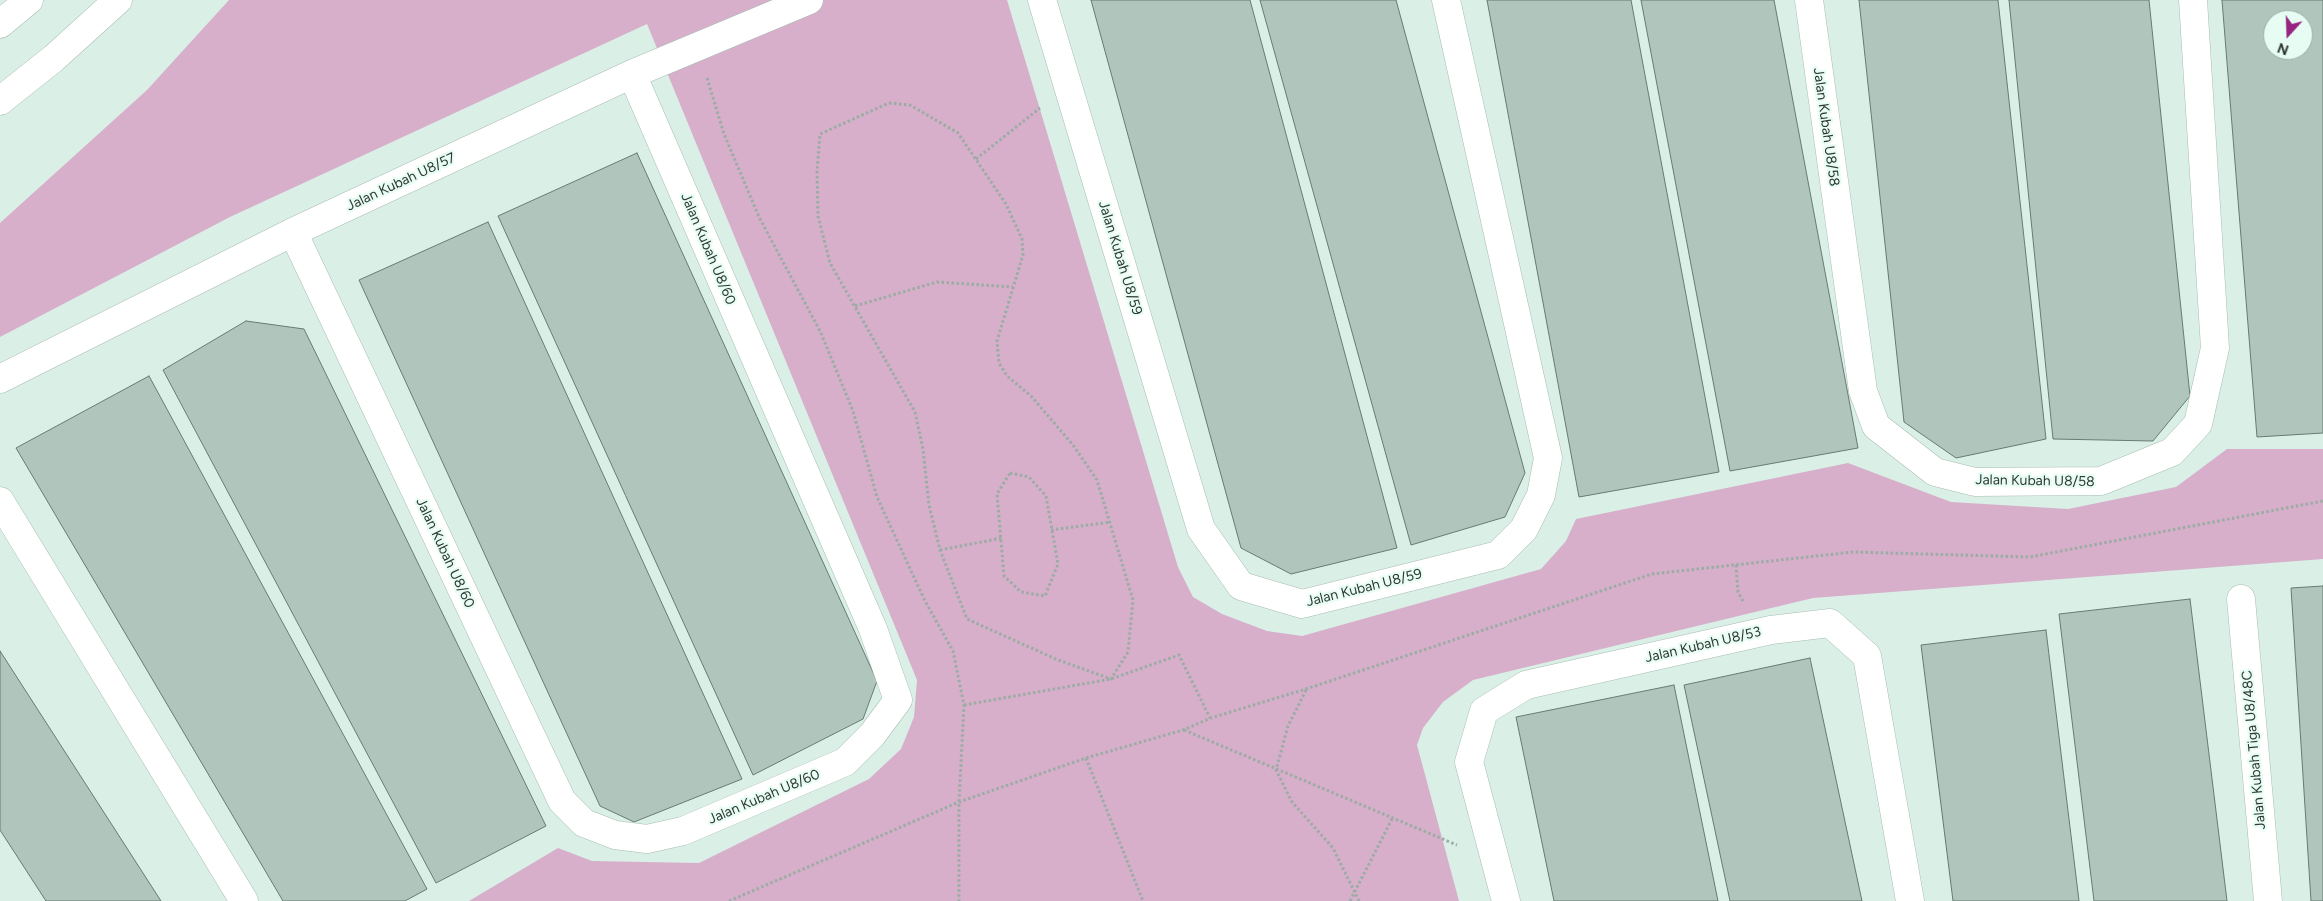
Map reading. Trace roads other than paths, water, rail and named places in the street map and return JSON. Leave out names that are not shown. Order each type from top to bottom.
[{"type":"street","points":[[0,24],[29,0]]},
{"type":"street","points":[[0,101],[54,58],[118,0]]},
{"type":"street","name":"Jalan Kubah U8/57","points":[[0,379],[293,232],[632,74],[809,0]]},
{"type":"street","name":"Jalan Kubah U8/59","points":[[1042,0],[1201,529],[1241,586],[1302,604],[1498,554],[1524,529],[1541,495],[1548,458],[1446,0]]},
{"type":"street","name":"Jalan Kubah U8/58","points":[[1809,0],[1863,391],[1876,426],[1935,472],[1975,482],[2101,482],[2172,452],[2198,424],[2215,348],[2194,0]]},
{"type":"street","name":"Jalan Kubah U8/60","points":[[293,232],[562,801],[584,823],[615,835],[647,839],[683,831],[845,762],[872,735],[898,700],[873,628],[632,74]]},
{"type":"street","points":[[0,501],[244,901]]},
{"type":"street","name":"Jalan Kubah Tiga U8/48C","points":[[2241,599],[2268,901]]},
{"type":"street","name":"Jalan Kubah U8/53","points":[[1506,901],[1469,762],[1484,711],[1526,685],[1771,630],[1830,623],[1868,656],[1910,901]]}]
